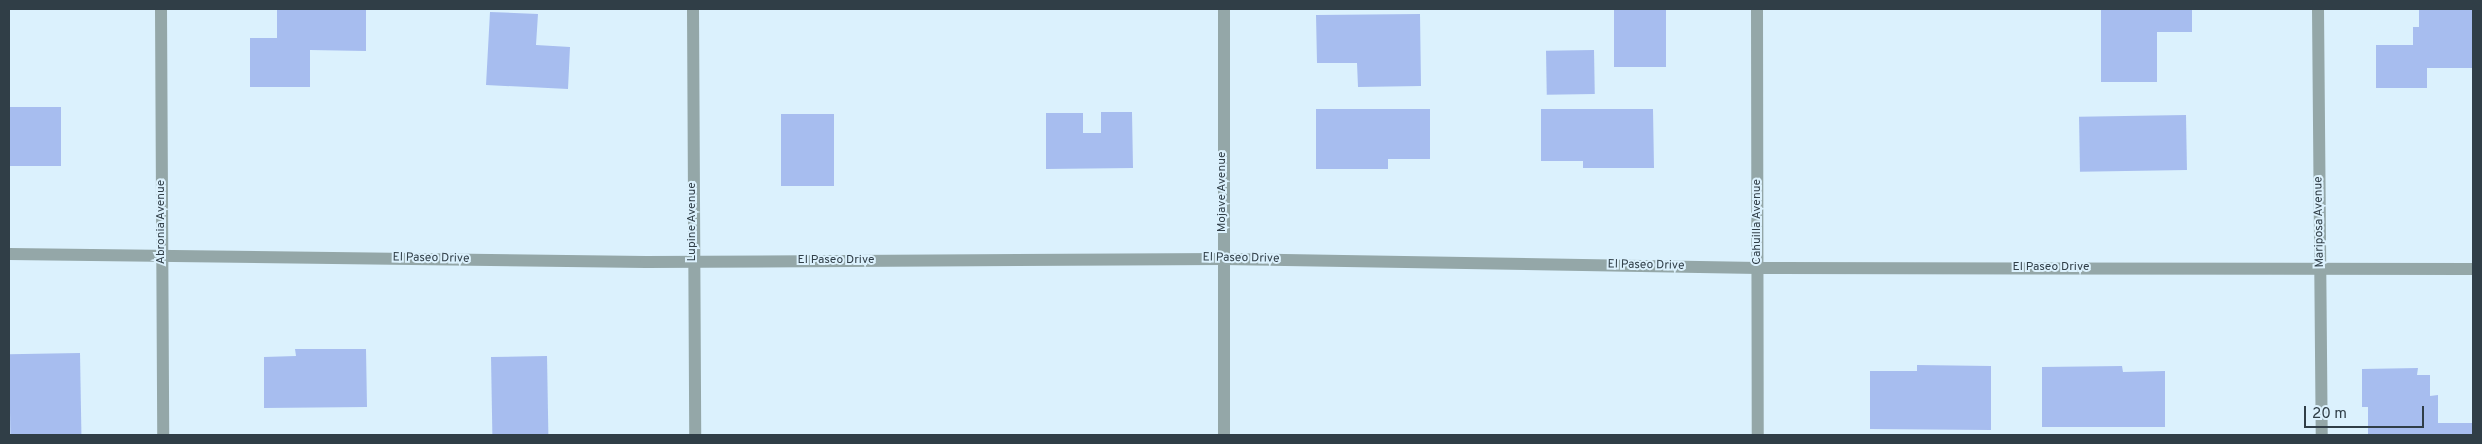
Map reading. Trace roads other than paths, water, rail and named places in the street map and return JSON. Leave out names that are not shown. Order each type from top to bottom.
[{"type":"street","name":"Abronia Avenue","points":[[161,9],[163,435]]},
{"type":"street","name":"Lupine Avenue","points":[[693,9],[695,435]]},
{"type":"street","name":"Mojave Avenue","points":[[1224,9],[1224,435]]},
{"type":"street","name":"Cahuilla Avenue","points":[[1757,9],[1758,435]]},
{"type":"street","name":"Mariposa Avenue","points":[[2318,9],[2322,435]]},
{"type":"street","name":"El Paseo Drive","points":[[9,254],[694,262],[1223,259],[1758,268],[2473,269]]}]
